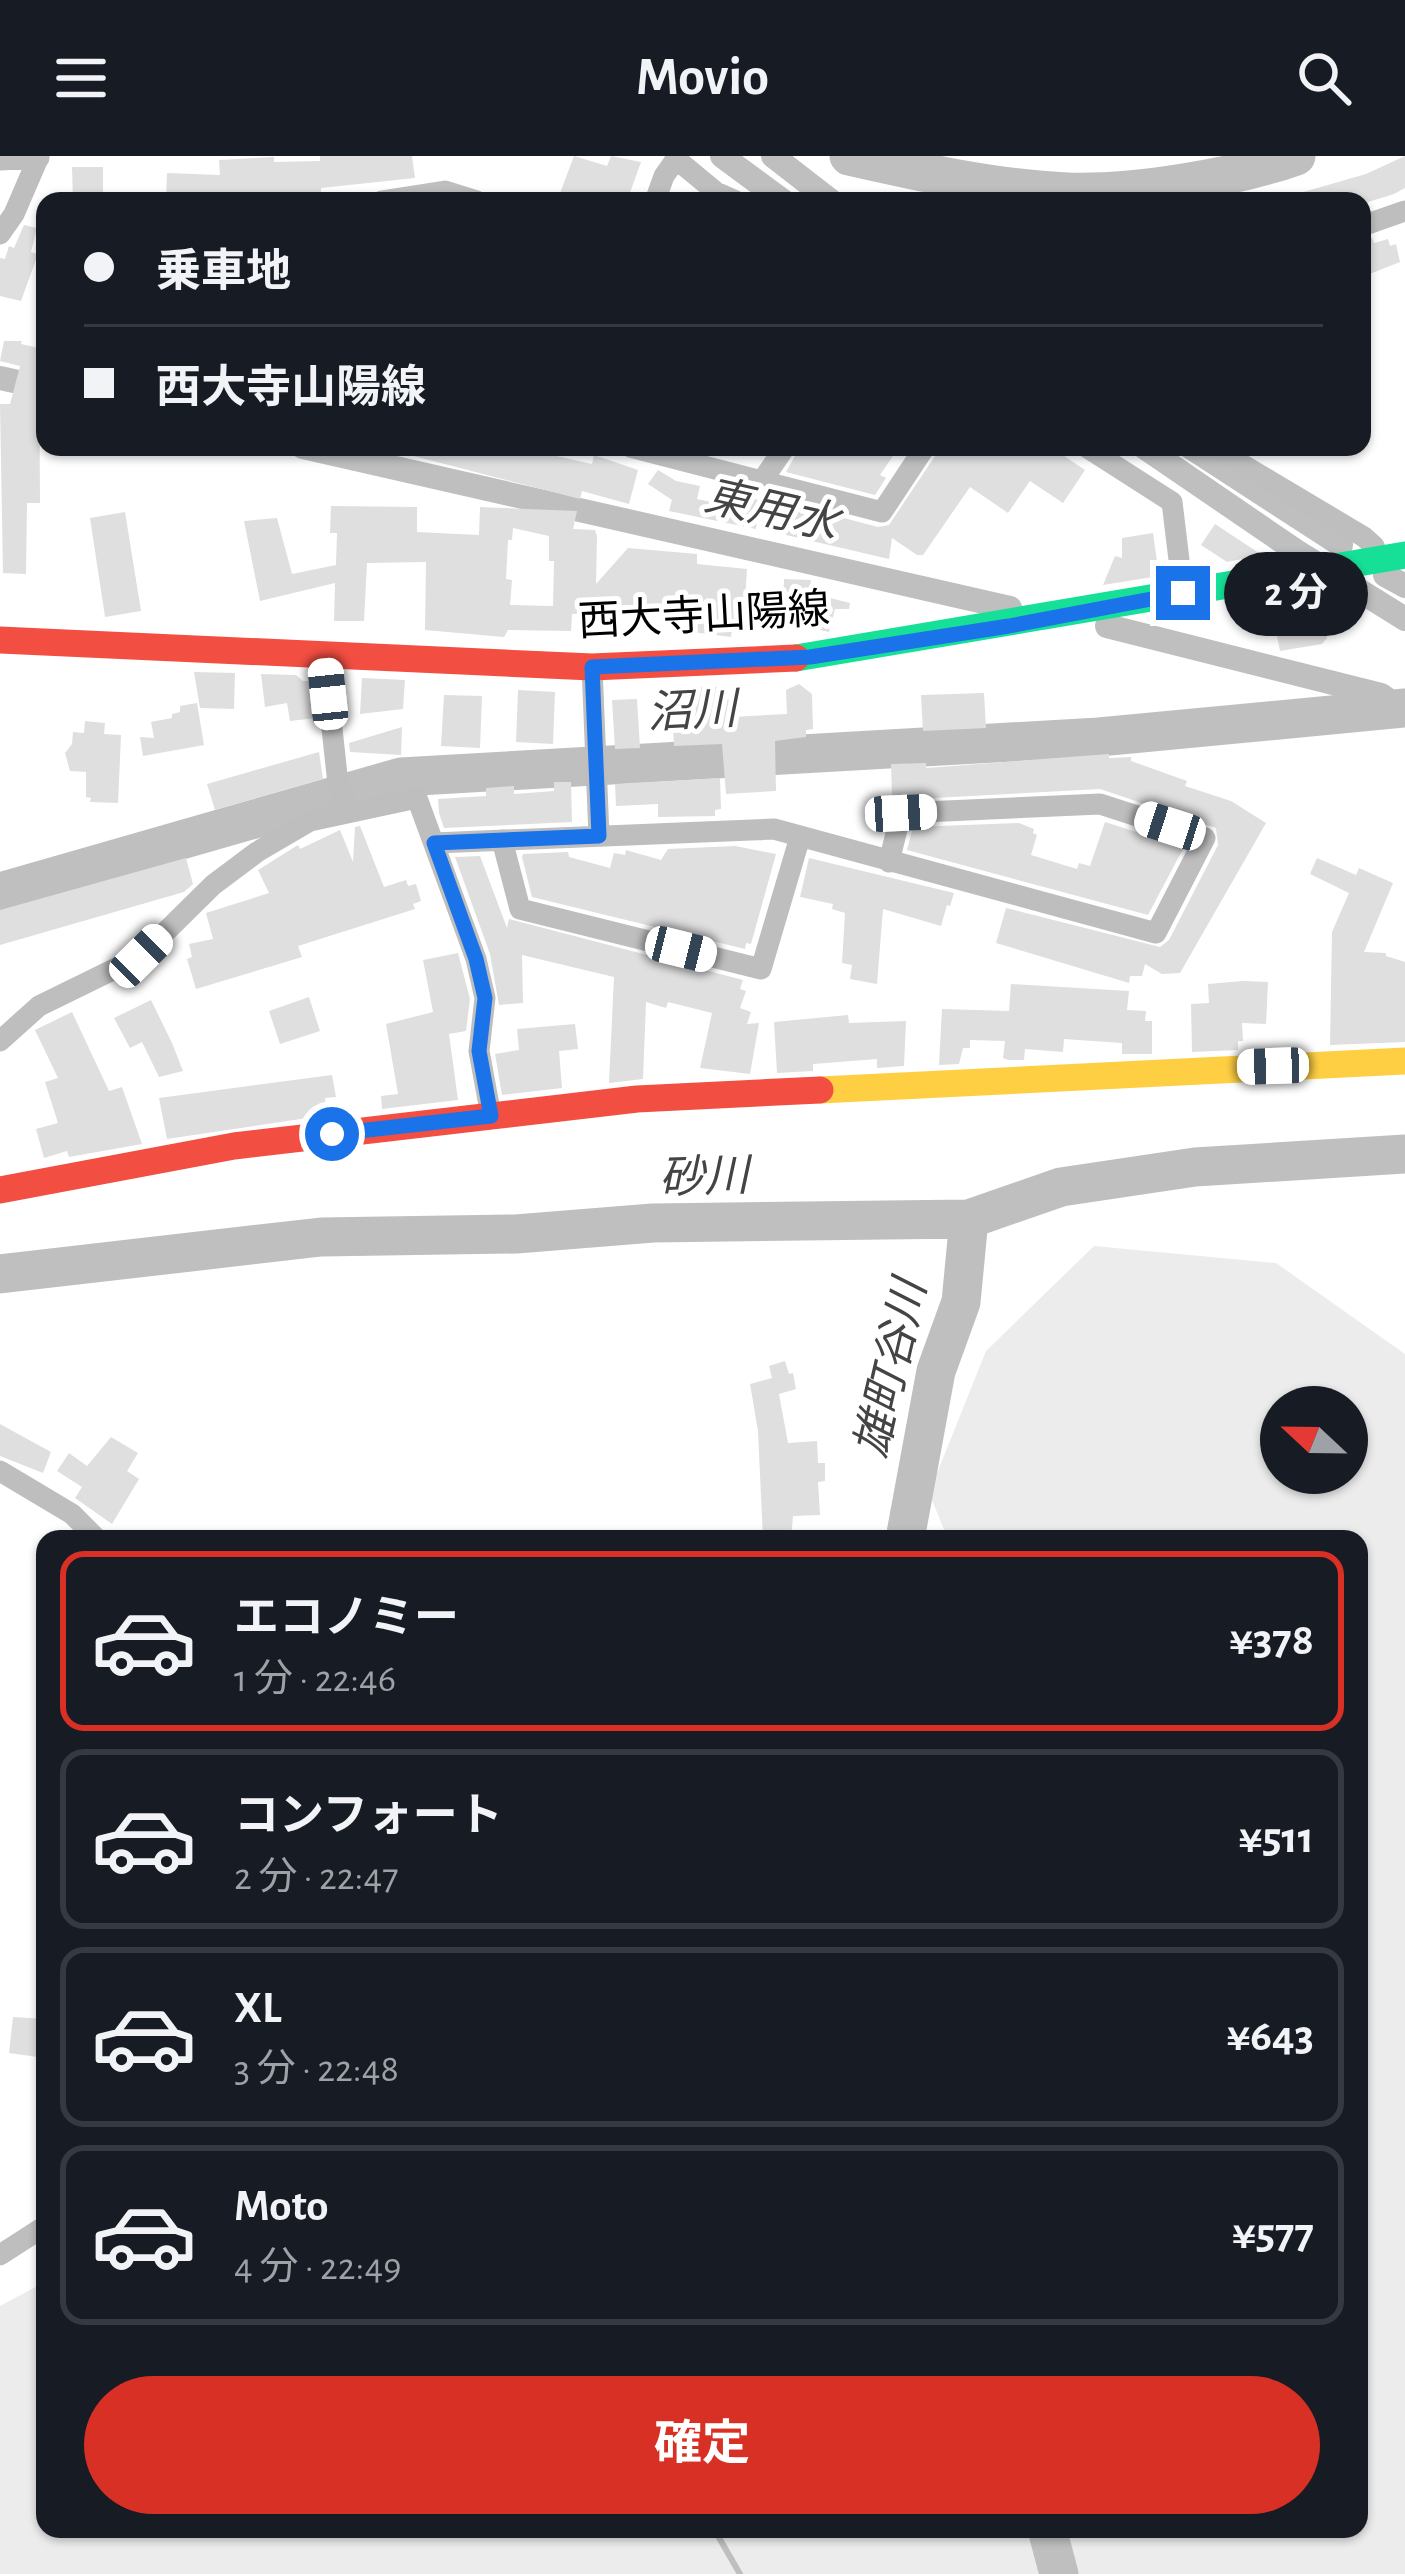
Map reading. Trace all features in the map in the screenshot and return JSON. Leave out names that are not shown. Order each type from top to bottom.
[{"type":"street","points":[[0,160],[39,157],[0,234]]},
{"type":"street","points":[[658,192],[676,159],[716,192]]},
{"type":"street","points":[[26,189],[36,197]]},
{"type":"street","points":[[1371,223],[1405,211]]},
{"type":"street","points":[[673,456],[882,512],[920,456]]},
{"type":"street","points":[[762,481],[779,456]]},
{"type":"street","points":[[1101,456],[1172,502],[1183,593]]},
{"type":"street","points":[[1228,456],[1364,538],[1381,560]]},
{"type":"street","name":"西大寺山陽線","points":[[0,640],[592,667],[810,657],[1381,560]]},
{"type":"street","points":[[324,654],[337,775],[348,812]]},
{"type":"street","points":[[592,667],[599,836]]},
{"type":"street","points":[[0,1041],[39,1006],[141,956],[213,885],[257,851],[310,821],[417,797],[476,959],[485,998],[479,1051],[491,1116]]},
{"type":"street","points":[[434,843],[774,829],[889,862],[1156,932],[1205,838],[1100,803],[901,813],[889,862]]},
{"type":"street","points":[[502,840],[520,909],[761,969],[800,836]]},
{"type":"street","points":[[0,1190],[234,1146],[661,1098],[1405,1060]]},
{"type":"street","points":[[0,1471],[72,1514],[89,1530]]},
{"type":"street","points":[[0,2255],[36,2232]]},
{"type":"shaded area","points":[[1094,1246],[1276,1263],[1405,1354],[1405,2574],[0,2574],[0,2306],[36,2287],[36,2538],[1368,2538],[1368,1530],[944,1530],[929,1493],[986,1351]]},
{"type":"building","points":[[320,156],[412,156],[415,178],[321,188],[321,192],[166,192],[167,173],[220,175],[219,160],[320,161]]},
{"type":"building","points":[[574,156],[607,166],[611,156],[641,162],[630,192],[560,192]]},
{"type":"building","points":[[1405,156],[1405,188],[1394,194],[1371,201],[1371,192],[1303,192],[1366,174]]},
{"type":"building","points":[[72,167],[103,167],[103,192],[73,192]]},
{"type":"building","points":[[24,225],[36,228],[31,252],[36,260],[21,301],[0,296],[0,258],[5,259],[9,246],[14,248]]},
{"type":"building","points":[[1371,238],[1374,243],[1388,239],[1390,246],[1396,244],[1400,262],[1371,273]]},
{"type":"building","points":[[4,341],[36,347],[40,503],[27,503],[26,574],[3,573],[0,404],[10,404],[20,366],[0,361]]},
{"type":"building","points":[[414,456],[556,456],[592,464],[597,456],[638,470],[629,504],[582,491],[580,499]]},
{"type":"building","points":[[795,456],[893,456],[880,475],[886,478],[875,495],[786,472]]},
{"type":"building","points":[[935,456],[1064,456],[1085,470],[1063,503],[1030,481],[1008,513],[970,487],[923,555],[892,538],[889,559],[786,535],[787,503],[878,527],[889,525]]},
{"type":"building","points":[[658,470],[676,481],[700,486],[697,499],[730,506],[733,494],[759,500],[756,529],[669,511],[672,500],[648,484]]},
{"type":"building","points":[[331,506],[417,507],[417,532],[479,535],[480,507],[577,511],[573,529],[595,530],[597,536],[596,584],[628,548],[697,554],[697,564],[747,569],[743,632],[732,630],[731,637],[685,631],[686,610],[579,602],[571,631],[508,630],[504,637],[425,630],[426,562],[367,563],[364,621],[334,621],[335,583],[260,601],[244,521],[277,518],[292,574],[336,565],[337,533],[330,533]],"holes":[[[513,528],[549,536],[553,606],[510,605],[512,580],[506,579]]]},
{"type":"building","points":[[125,512],[141,611],[105,617],[90,518]]},
{"type":"building","points":[[1215,524],[1262,555],[1227,562],[1201,545]]},
{"type":"building","points":[[1153,533],[1159,576],[1103,585],[1115,556],[1122,558],[1122,538]]},
{"type":"building","points":[[784,579],[811,580],[810,593],[850,603],[849,609],[835,609],[829,632],[812,628],[814,609],[783,606]]},
{"type":"building","points":[[1321,601],[1327,638],[1322,644],[1280,651],[1272,611]]},
{"type":"building","points":[[194,672],[235,673],[234,709],[200,708]]},
{"type":"building","points":[[261,674],[296,675],[312,681],[316,718],[290,721],[287,703],[265,707]]},
{"type":"building","points":[[362,678],[405,680],[403,709],[360,714]]},
{"type":"building","points":[[799,684],[812,694],[813,729],[806,730],[806,737],[775,741],[776,791],[726,794],[722,744],[674,746],[671,688],[721,687],[721,700],[731,699],[732,717],[787,714],[786,690]]},
{"type":"building","points":[[518,690],[555,692],[553,744],[516,742]]},
{"type":"building","points":[[984,693],[986,728],[923,731],[921,695]]},
{"type":"building","points":[[444,695],[482,696],[480,748],[441,746]]},
{"type":"building","points":[[637,699],[640,748],[615,749],[612,700]]},
{"type":"building","points":[[197,703],[204,745],[143,756],[140,737],[154,738],[151,722],[172,718],[180,706]]},
{"type":"building","points":[[85,721],[105,723],[104,734],[121,735],[118,803],[90,802],[86,772],[70,771],[65,753],[73,732],[84,733]]},
{"type":"building","points":[[402,727],[401,755],[350,752],[349,743]]},
{"type":"building","points":[[319,752],[323,779],[215,810],[207,784]]},
{"type":"building","points":[[1109,754],[1109,758],[1131,757],[1131,761],[1187,781],[1185,786],[1231,801],[1266,823],[1180,973],[1162,974],[1145,964],[1142,976],[1130,976],[1129,983],[996,943],[1006,908],[1160,947],[1169,940],[1218,845],[1216,828],[1100,789],[896,800],[892,795],[891,764],[926,763],[926,768]]},
{"type":"building","points":[[720,778],[721,809],[715,810],[715,816],[658,817],[658,804],[616,806],[615,784]]},
{"type":"building","points":[[554,782],[571,782],[572,822],[444,828],[438,799],[486,796],[486,788],[514,786],[514,794],[554,791]]},
{"type":"building","points":[[1105,822],[1184,847],[1148,915],[907,850],[913,827],[1019,823],[1037,835],[1031,855],[1077,869],[1079,863],[1090,866]]},
{"type":"building","points":[[360,826],[384,887],[406,880],[408,886],[416,884],[421,901],[413,904],[415,909],[298,946],[302,957],[196,989],[187,959],[192,957],[189,944],[213,939],[206,913],[269,893],[258,870],[298,845],[300,849],[340,830],[353,862],[355,827]]},
{"type":"building","points":[[735,846],[776,854],[751,944],[746,943],[745,949],[532,897],[522,857],[568,852],[569,857],[610,868],[614,853],[625,855],[626,850],[661,860],[668,849]]},
{"type":"building","points":[[480,856],[507,928],[509,919],[743,980],[740,989],[746,991],[740,1008],[751,1012],[747,1024],[759,1023],[750,1074],[700,1068],[712,1013],[668,1002],[666,1008],[646,1002],[643,1079],[609,1083],[614,977],[522,955],[523,1003],[499,1005],[490,954],[455,857]]},
{"type":"building","points":[[186,858],[193,884],[184,892],[0,945],[0,910]]},
{"type":"building","points":[[809,858],[954,893],[941,926],[883,909],[877,984],[850,979],[852,965],[842,963],[845,913],[832,909],[833,904],[800,897]]},
{"type":"building","points":[[1317,858],[1356,875],[1359,868],[1393,883],[1364,952],[1386,953],[1405,962],[1405,1042],[1330,1045],[1332,932],[1349,893],[1310,874]]},
{"type":"building","points":[[458,953],[470,999],[466,1031],[449,1034],[458,1100],[382,1109],[381,1096],[398,1094],[386,1024],[433,1012],[423,960]]},
{"type":"building","points":[[1268,982],[1266,1024],[1242,1023],[1243,1041],[1238,1041],[1238,1050],[1192,1052],[1191,1004],[1209,1003],[1208,984]]},
{"type":"building","points":[[1011,984],[1129,991],[1127,1010],[1146,1011],[1145,1021],[1152,1021],[1152,1054],[1122,1054],[1122,1043],[1064,1039],[1063,1052],[1025,1049],[1024,1060],[1008,1060],[1003,1058],[1005,1041],[970,1040],[959,1064],[939,1065],[942,1009],[1009,1011]]},
{"type":"building","points":[[309,997],[320,1031],[280,1044],[269,1011]]},
{"type":"building","points":[[151,1000],[183,1071],[159,1077],[142,1042],[130,1048],[114,1018]]},
{"type":"building","points":[[72,1012],[109,1091],[122,1087],[142,1144],[69,1157],[67,1151],[44,1158],[36,1129],[58,1123],[45,1082],[58,1078],[35,1030]]},
{"type":"building","points":[[848,1015],[849,1023],[906,1021],[904,1066],[877,1068],[877,1059],[813,1064],[813,1071],[777,1073],[774,1022]]},
{"type":"building","points":[[575,1024],[578,1049],[559,1051],[562,1088],[502,1095],[495,1054],[519,1050],[517,1029]]},
{"type":"building","points":[[332,1075],[336,1097],[325,1098],[327,1115],[167,1139],[159,1098]]},
{"type":"building","points":[[785,1361],[789,1374],[793,1373],[796,1389],[779,1394],[788,1443],[817,1441],[818,1463],[825,1463],[825,1481],[818,1482],[820,1515],[793,1516],[792,1530],[763,1530],[758,1431],[750,1384],[772,1378],[769,1366]]},
{"type":"building","points":[[0,1424],[51,1452],[43,1473],[0,1456]]},
{"type":"building","points":[[111,1437],[138,1453],[127,1471],[139,1479],[112,1524],[75,1498],[82,1487],[57,1471],[69,1453],[87,1466]]},
{"type":"building","points":[[13,2017],[36,2018],[36,2057],[9,2053]]},
{"type":"waterway","points":[[722,156],[771,192]]},
{"type":"waterway","points":[[773,156],[819,192]]},
{"type":"waterway","points":[[849,156],[986,184],[1068,192],[1184,183],[1296,156]]},
{"type":"waterway","name":"東用水","points":[[0,378],[36,386]]},
{"type":"waterway","name":"東用水","points":[[343,456],[1010,608]]},
{"type":"waterway","points":[[1157,456],[1405,619]]},
{"type":"waterway","points":[[1204,456],[1341,545]]},
{"type":"waterway","points":[[1385,575],[1405,586]]},
{"type":"waterway","name":"東用水","points":[[1107,626],[1381,695],[1400,708]]},
{"type":"waterway","name":"沼川","points":[[0,892],[401,777],[1099,737],[1405,708]]},
{"type":"waterway","name":"砂川","points":[[0,1274],[321,1237],[516,1234],[653,1223],[969,1219],[1061,1187],[1195,1167],[1405,1154]]},
{"type":"waterway","name":"雄町谷川","points":[[907,1530],[936,1371],[961,1302],[969,1219]]},
{"type":"waterway","points":[[719,2538],[740,2574]]},
{"type":"waterway","name":"雄町谷川","points":[[1049,2538],[1059,2574]]},
{"type":"traffic: fast","points":[[796,658],[1405,555]]},
{"type":"traffic: slow","points":[[820,1090],[1405,1061]]},
{"type":"traffic: jam","points":[[0,640],[592,667],[796,658]]},
{"type":"traffic: jam","points":[[0,1190],[234,1146],[637,1099],[820,1090]]},
{"type":"route","points":[[332,1134],[491,1116],[479,1051],[485,998],[476,959],[434,843],[599,836],[592,667],[810,657],[1183,593]]}]
